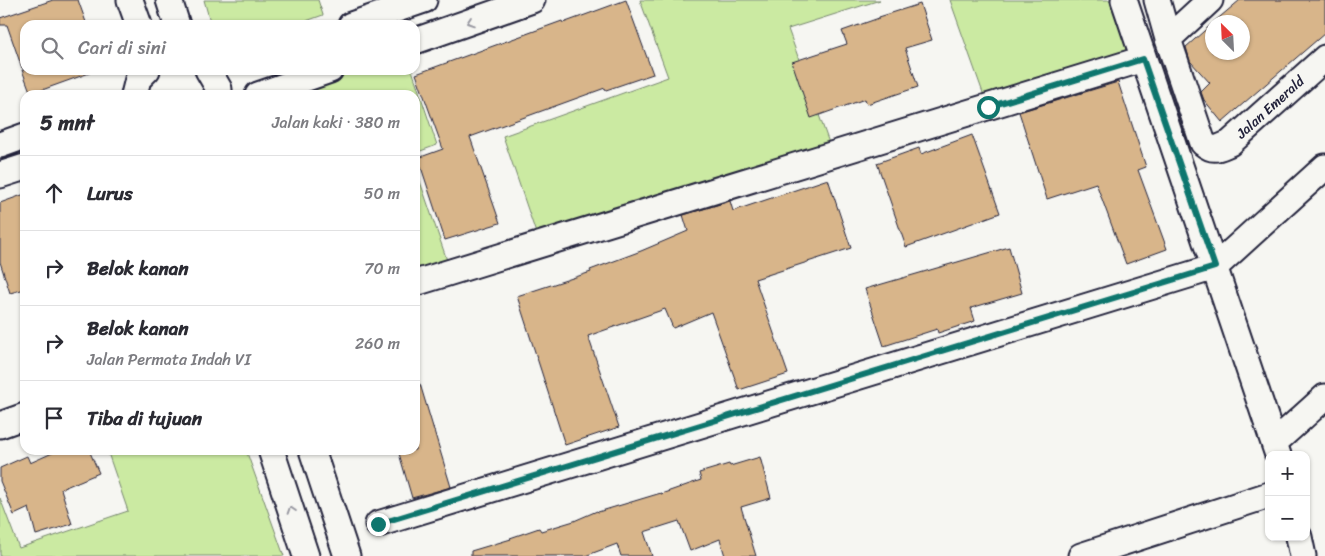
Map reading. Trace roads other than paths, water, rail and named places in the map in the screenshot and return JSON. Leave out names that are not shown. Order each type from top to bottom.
[{"type":"street","points":[[130,0],[137,20]]},
{"type":"street","points":[[169,0],[175,20]]},
{"type":"street","points":[[366,20],[424,0]]},
{"type":"street","points":[[420,39],[532,0]]},
{"type":"street","points":[[1124,0],[1276,449],[1325,397]]},
{"type":"street","points":[[1157,0],[1168,39],[1210,0]]},
{"type":"street","name":"Jalan Emerald","points":[[1168,39],[1203,143],[1210,149],[1216,149],[1230,143],[1325,58]]},
{"type":"street","points":[[420,281],[1143,59]]},
{"type":"street","points":[[135,90],[138,79],[142,75]]},
{"type":"street","points":[[272,90],[316,75]]},
{"type":"street","points":[[0,144],[20,138]]},
{"type":"street","points":[[378,524],[1215,267],[1325,167]]},
{"type":"street","points":[[0,176],[20,169]]},
{"type":"street","points":[[0,425],[20,418]]},
{"type":"street","points":[[273,455],[306,556]]},
{"type":"street","points":[[314,455],[347,556]]},
{"type":"street","points":[[1081,556],[1266,496]]},
{"type":"street","points":[[1300,541],[1303,556]]}]
